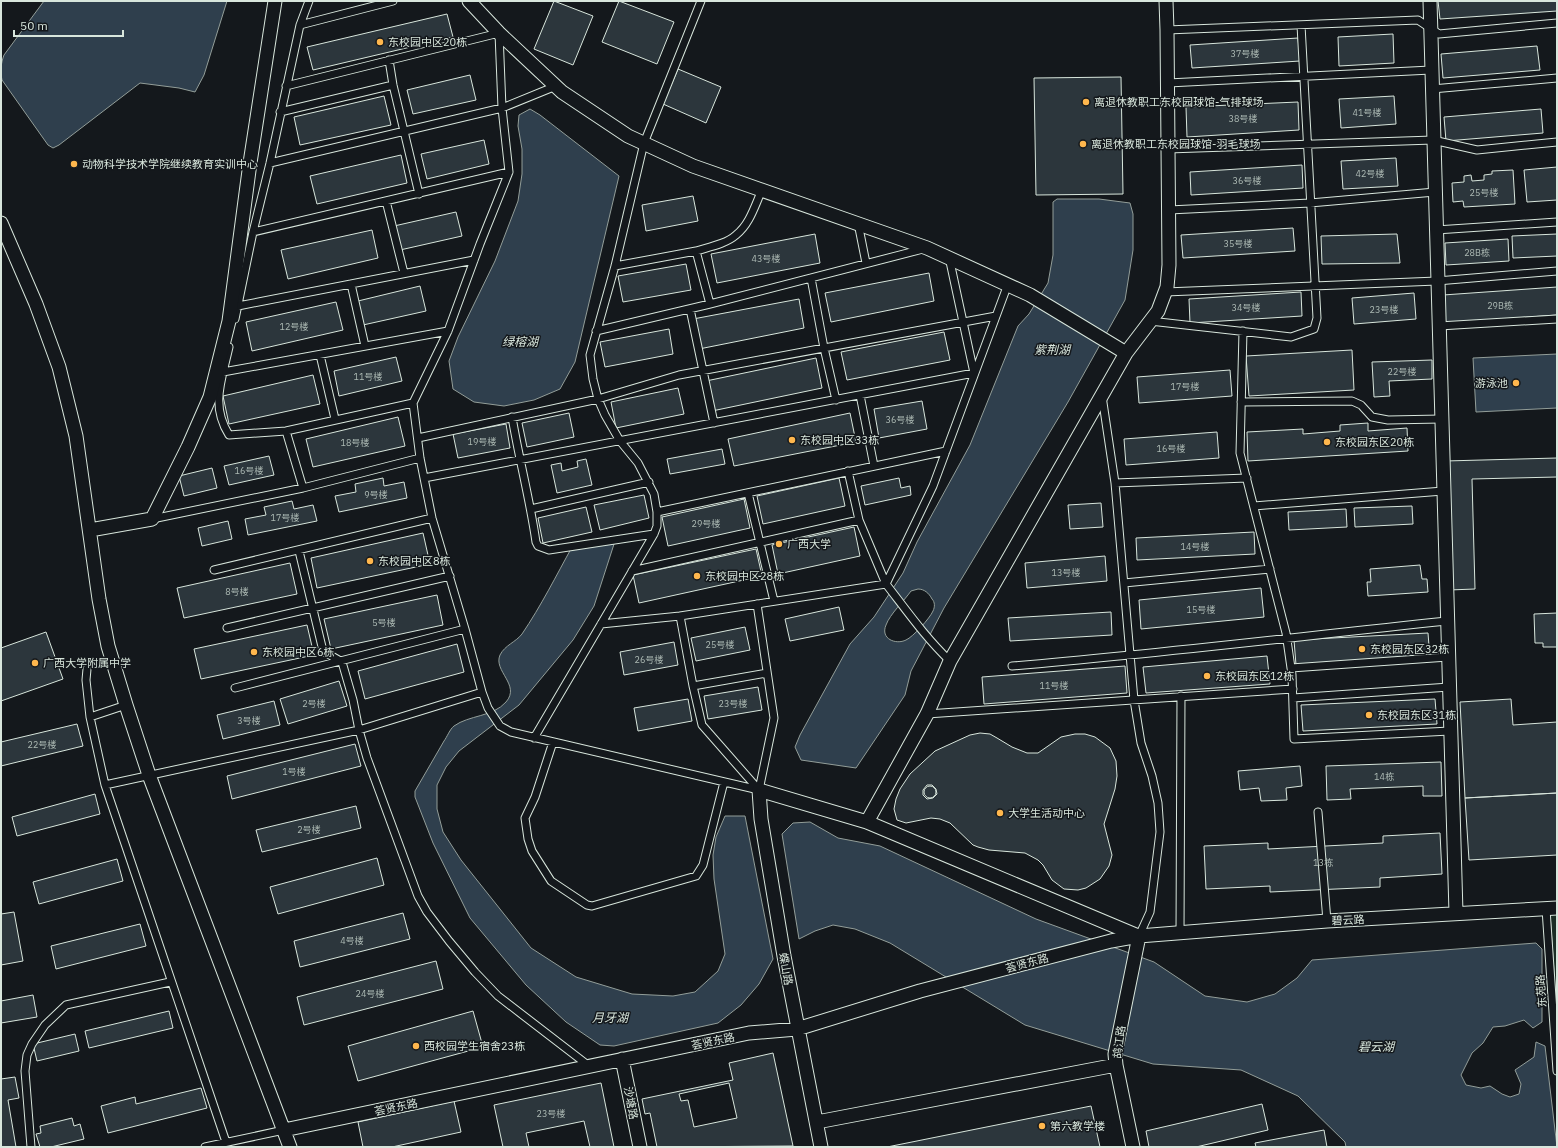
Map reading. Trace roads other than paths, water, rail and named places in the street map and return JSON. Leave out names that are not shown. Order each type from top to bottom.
[{"type":"street","points":[[90,530],[152,519],[188,447],[210,397],[229,321],[250,163],[275,1]]},
{"type":"street","points":[[469,1],[562,92],[628,136],[693,166],[858,223],[949,257],[1030,295],[1126,353]]},
{"type":"street","points":[[867,822],[927,714],[950,661],[1126,353],[1158,311],[1167,287],[1169,265],[1169,210],[1166,1]]},
{"type":"street","points":[[1430,1],[1438,326],[1456,913]]},
{"type":"street","points":[[1,223],[36,304],[59,367],[76,436],[99,600],[108,646],[126,705],[149,775],[290,1147]]},
{"type":"street","points":[[760,790],[867,822],[1139,936]]},
{"type":"street","name":"蝶山路","points":[[760,790],[762,826],[797,1029],[821,1147]]},
{"type":"street","name":"碧云路","points":[[1139,936],[1327,921],[1552,909]]},
{"type":"street","name":"荟贤东路","points":[[284,1130],[749,1033],[797,1029],[920,991],[1111,941],[1139,936]]},
{"type":"street","name":"鸪江路","points":[[1133,1147],[1116,1060],[1139,936]]},
{"type":"street","name":"沙塘路","points":[[622,1059],[640,1147]]},
{"type":"street","points":[[817,1122],[1116,1060]]},
{"type":"lane","points":[[309,1],[300,25],[270,163],[253,232],[223,372],[218,402],[219,413],[229,435],[286,431],[413,403]]},
{"type":"lane","points":[[300,25],[393,1]]},
{"type":"lane","points":[[534,738],[654,534],[656,526],[657,512],[654,494],[638,463],[620,441],[605,415],[598,399],[593,379],[590,355],[615,266],[644,143],[701,1]]},
{"type":"lane","points":[[1167,30],[1418,20],[1438,34],[1557,23]]},
{"type":"lane","points":[[1150,321],[1291,337],[1314,329],[1317,318],[1301,25]]},
{"type":"lane","points":[[286,86],[500,33],[502,108],[509,172],[448,331],[413,403],[420,458],[432,518],[450,576],[482,692],[488,708],[500,726],[511,732],[760,790]]},
{"type":"lane","points":[[389,60],[403,131],[419,194]]},
{"type":"lane","points":[[1168,83],[1431,70]]},
{"type":"lane","points":[[1432,89],[1557,78]]},
{"type":"lane","points":[[280,112],[393,85]]},
{"type":"lane","points":[[270,163],[502,108],[556,86]]},
{"type":"lane","points":[[1168,149],[1433,140],[1477,150],[1557,142]]},
{"type":"lane","points":[[253,232],[509,172]]},
{"type":"lane","points":[[615,266],[696,251],[736,236],[748,222],[762,190]]},
{"type":"lane","points":[[1169,210],[1310,203],[1435,192]]},
{"type":"lane","points":[[386,201],[404,273]]},
{"type":"lane","points":[[1436,230],[1557,222]]},
{"type":"lane","points":[[858,223],[866,263]]},
{"type":"lane","points":[[596,331],[690,309],[928,248]]},
{"type":"lane","points":[[696,251],[710,304]]},
{"type":"lane","points":[[949,257],[974,373]]},
{"type":"lane","points":[[238,306],[474,260]]},
{"type":"lane","points":[[1165,292],[1437,281],[1557,271]]},
{"type":"lane","points":[[811,278],[824,348],[836,400]]},
{"type":"lane","points":[[351,284],[365,346]]},
{"type":"lane","points":[[888,586],[933,486],[1008,284]]},
{"type":"lane","points":[[690,309],[714,423]]},
{"type":"lane","points":[[418,438],[598,399],[679,375],[702,370],[996,316]]},
{"type":"lane","points":[[1438,326],[1557,319]]},
{"type":"lane","points":[[223,372],[448,331]]},
{"type":"lane","points":[[1243,332],[1240,453],[1287,638],[1293,689],[1294,739],[1450,731]]},
{"type":"lane","points":[[320,355],[335,419]]},
{"type":"lane","points":[[424,478],[974,373]]},
{"type":"lane","points":[[860,395],[874,466]]},
{"type":"lane","points":[[1102,396],[1115,483],[1134,700],[1141,743],[1152,776],[1158,803],[1160,832],[1150,912],[1139,936]]},
{"type":"lane","points":[[1241,402],[1352,401],[1361,405],[1367,412],[1377,418],[1388,420],[1441,419]]},
{"type":"lane","points":[[512,417],[538,546],[549,550],[654,534]]},
{"type":"lane","points":[[286,431],[303,488]]},
{"type":"lane","points":[[657,512],[946,451]]},
{"type":"lane","points":[[152,519],[303,488],[420,458]]},
{"type":"lane","points":[[848,472],[859,520],[888,586],[932,644],[950,661]]},
{"type":"lane","points":[[1115,483],[1247,478]]},
{"type":"lane","points":[[531,509],[649,482]]},
{"type":"lane","points":[[1254,506],[1444,490]]},
{"type":"lane","points":[[748,493],[774,601]]},
{"type":"lane","points":[[214,570],[432,518]]},
{"type":"lane","points":[[632,571],[859,520]]},
{"type":"lane","points":[[299,550],[323,651],[342,662],[353,700],[358,730],[367,758],[418,896],[427,912],[449,941],[475,972],[498,996],[589,1066]]},
{"type":"lane","points":[[1124,583],[1270,569]]},
{"type":"lane","points":[[227,628],[450,576]]},
{"type":"lane","points":[[601,624],[680,616],[774,601],[888,586]]},
{"type":"lane","points":[[757,604],[774,718],[760,790]]},
{"type":"lane","points":[[680,616],[702,725],[760,790]]},
{"type":"lane","points":[[1012,666],[1130,656],[1447,621]]},
{"type":"lane","points":[[235,688],[342,662],[465,629]]},
{"type":"lane","points":[[1291,668],[1448,657]]},
{"type":"lane","points":[[87,669],[86,680],[90,717],[105,785],[170,982],[226,1142]]},
{"type":"lane","points":[[693,686],[767,673]]},
{"type":"lane","points":[[1293,698],[1449,687]]},
{"type":"lane","points":[[927,714],[1293,689]]},
{"type":"lane","points":[[105,785],[358,730],[482,692]]},
{"type":"lane","points":[[1180,933],[1181,696]]},
{"type":"lane","points":[[90,717],[126,705]]},
{"type":"lane","points":[[553,742],[536,797],[525,818],[528,839],[532,851],[551,881],[587,905],[592,906],[696,876],[702,865],[724,782]]},
{"type":"lane","points":[[1318,812],[1327,921]]},
{"type":"lane","name":"东苑路","points":[[1552,909],[1557,1071]]},
{"type":"lane","points":[[31,1147],[26,1065],[27,1055],[32,1044],[45,1025],[66,1005],[170,982]]},
{"type":"lane","points":[[205,1147],[284,1130]]},
{"type":"water","points":[[44,1],[227,1],[204,75],[195,92],[179,88],[140,83],[53,148],[48,145],[2,80],[1,73],[4,55]]},
{"type":"water","name":"绿榕湖","points":[[530,109],[540,115],[619,176],[575,362],[560,389],[534,400],[504,406],[474,402],[453,389],[449,361],[458,337],[495,261],[518,201],[522,174],[522,149],[518,126],[519,115]]},
{"type":"water","name":"紫荆湖","points":[[1057,199],[1099,199],[1130,203],[1133,214],[1133,250],[1125,300],[1068,402],[944,608],[911,671],[905,695],[856,768],[801,760],[795,747],[800,735],[850,644],[874,617],[903,573],[917,542],[970,445],[1018,326],[1029,314],[1048,283],[1053,255],[1053,202]],"holes":[[[920,589],[928,593],[934,602],[934,608],[931,614],[921,627],[906,640],[898,642],[890,640],[885,634],[888,621],[911,591]]]},
{"type":"water","name":"游泳池","points":[[1557,354],[1557,408],[1476,412],[1473,358]]},
{"type":"water","name":"月牙湖","points":[[615,541],[594,606],[573,640],[519,705],[459,751],[446,767],[437,785],[437,809],[443,832],[461,860],[531,948],[576,977],[632,994],[673,996],[695,992],[718,971],[725,954],[714,879],[713,855],[716,837],[725,816],[745,816],[773,959],[759,984],[741,1005],[718,1023],[614,1046],[600,1045],[566,1022],[526,985],[470,918],[433,843],[415,797],[415,791],[454,726],[460,722],[494,711],[501,707],[510,696],[509,684],[500,667],[500,655],[522,634],[542,602],[572,547]]},
{"type":"water","name":"碧云湖","points":[[810,822],[838,838],[880,846],[1036,919],[1154,962],[1205,996],[1247,1002],[1275,994],[1297,978],[1312,960],[1536,943],[1542,949],[1542,1022],[1533,1028],[1524,1020],[1505,1026],[1493,1027],[1483,1043],[1472,1053],[1461,1075],[1466,1085],[1481,1088],[1490,1086],[1502,1094],[1510,1097],[1519,1094],[1521,1084],[1515,1070],[1534,1057],[1536,1042],[1545,1046],[1557,1147],[1346,1147],[1345,1142],[1298,1096],[1241,1070],[1153,1064],[1025,1025],[890,943],[855,929],[833,925],[815,931],[799,939],[782,834],[793,823]]},
{"type":"place","name":"东校园中区20栋","points":[[380,42]]},
{"type":"place","name":"离退休教职工东校园球馆-气排球场","points":[[1086,102]]},
{"type":"place","name":"离退休教职工东校园球馆-羽毛球场","points":[[1083,144]]},
{"type":"place","name":"动物科学技术学院继续教育实训中心","points":[[74,164]]},
{"type":"place","name":"游泳池","points":[[1516,383]]},
{"type":"place","name":"东校园中区33栋","points":[[792,440]]},
{"type":"place","name":"东校园东区20栋","points":[[1327,442]]},
{"type":"place","name":"广西大学","points":[[779,544]]},
{"type":"place","name":"东校园中区8栋","points":[[370,561]]},
{"type":"place","name":"东校园中区28栋","points":[[697,576]]},
{"type":"place","name":"东校园东区32栋","points":[[1362,649]]},
{"type":"place","name":"东校园中区6栋","points":[[254,652]]},
{"type":"place","name":"广西大学附属中学","points":[[35,663]]},
{"type":"place","name":"东校园东区12栋","points":[[1207,676]]},
{"type":"place","name":"东校园东区31栋","points":[[1369,715]]},
{"type":"place","name":"大学生活动中心","points":[[1000,813]]},
{"type":"place","name":"西校园学生宿舍23栋","points":[[416,1046]]},
{"type":"place","name":"第六教学楼","points":[[1042,1126]]}]
